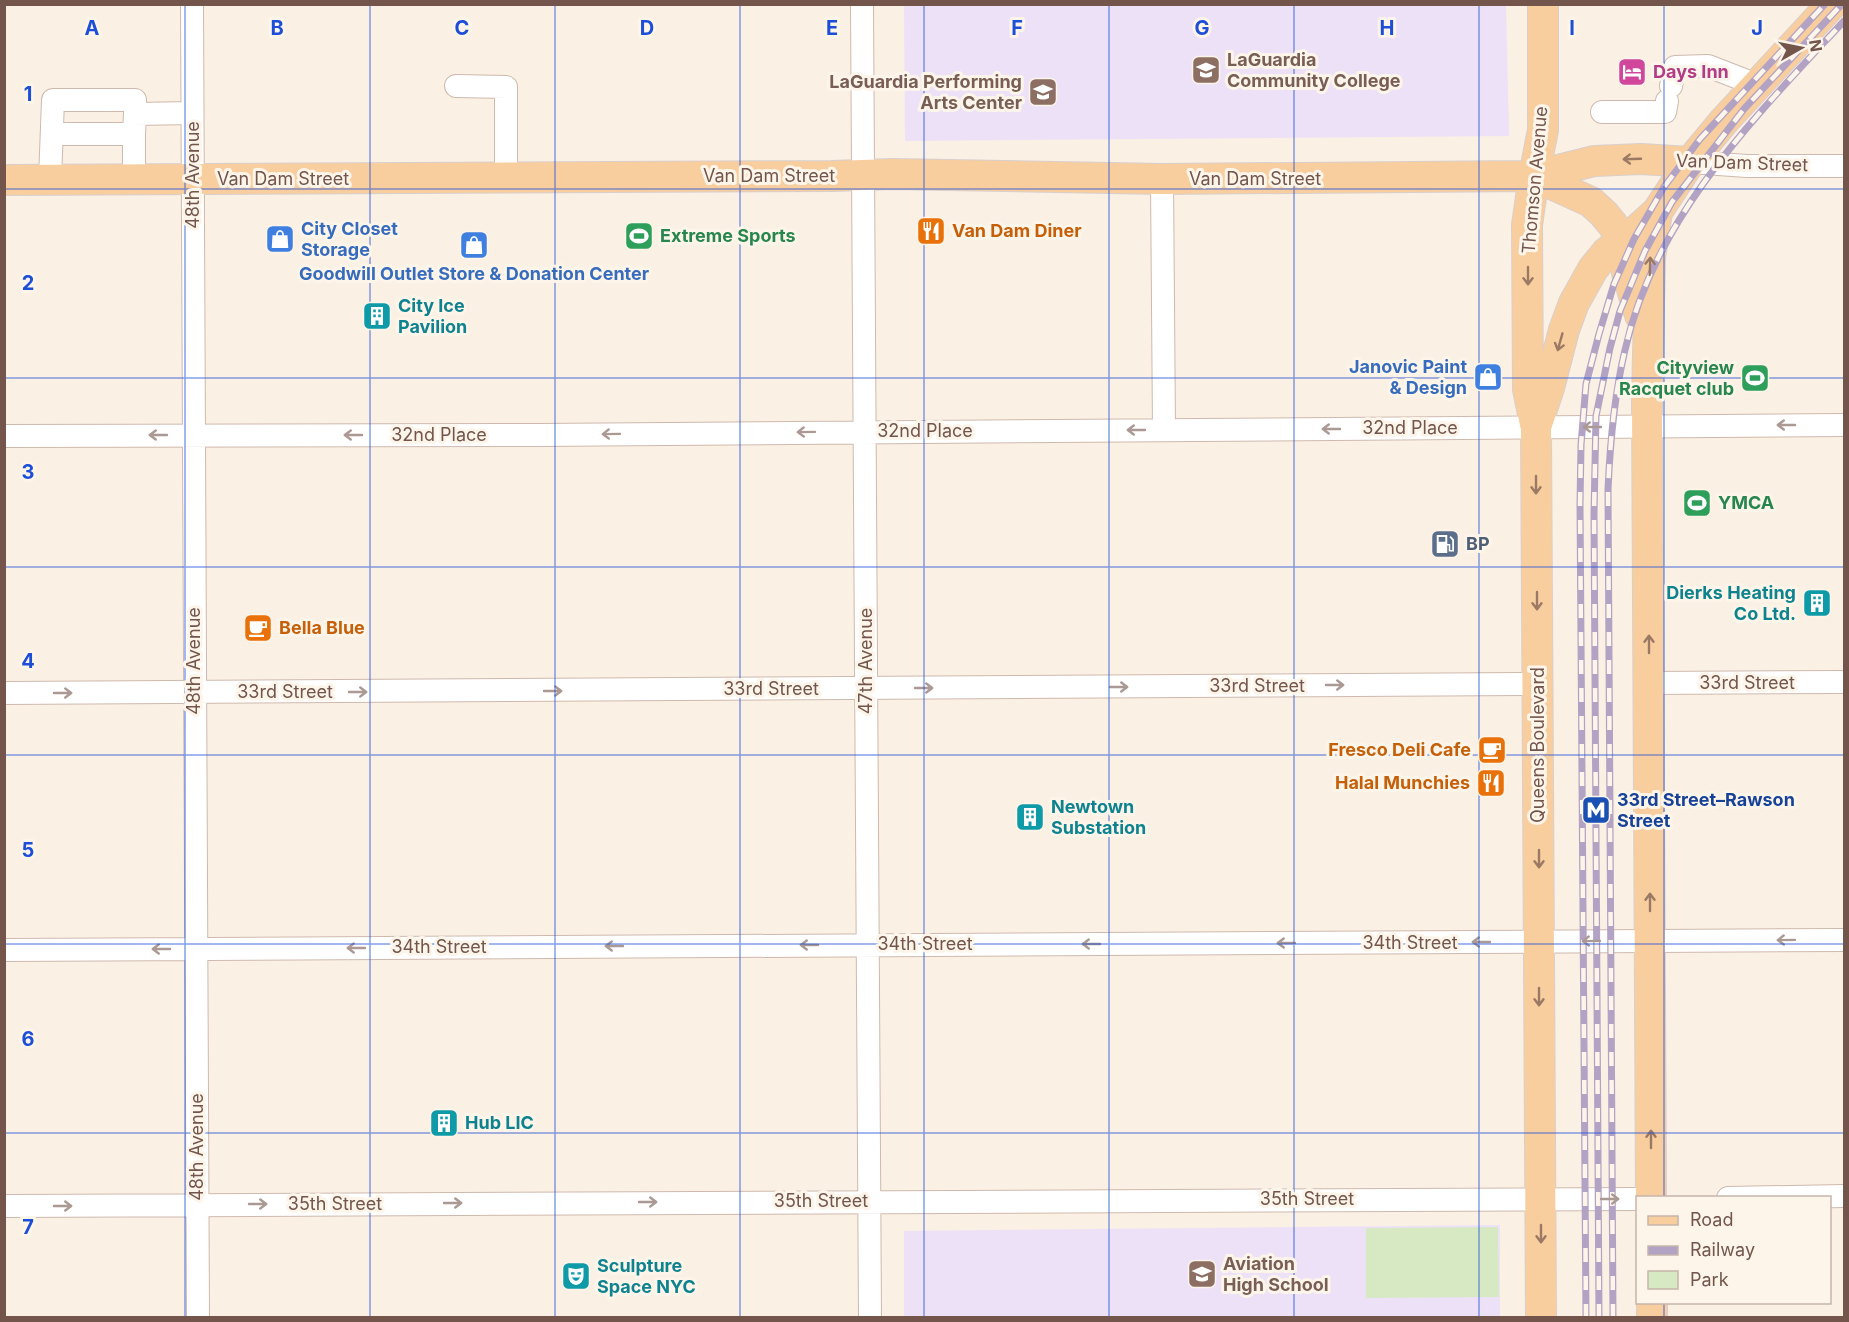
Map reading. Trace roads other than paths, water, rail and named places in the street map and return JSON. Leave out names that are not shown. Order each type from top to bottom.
[{"type":"main road","name":"Thomson Avenue","points":[[1536,427],[1528,389],[1527,225],[1543,130],[1542,4]]},
{"type":"main road","name":"Queens Boulevard","points":[[1541,1317],[1536,427],[1564,330],[1574,303],[1593,269],[1606,253],[1657,212],[1690,162],[1724,121],[1833,4]]},
{"type":"main road","name":"Van Dam Street","points":[[4,180],[863,175],[1162,179],[1534,176],[1594,161],[1641,159],[1690,162]]},
{"type":"main road","name":"Van Dam Street","points":[[1534,176],[1591,202],[1604,214],[1622,240]]},
{"type":"main road","name":"Queens Boulevard","points":[[1652,1196],[1648,426],[1650,258],[1657,212]]},
{"type":"main road","points":[[1622,240],[1628,273],[1649,345]]},
{"type":"street","name":"48th Avenue","points":[[192,4],[198,1317]]},
{"type":"street","name":"47th Avenue","points":[[862,4],[870,1317]]},
{"type":"street","points":[[1602,112],[1665,112],[1675,67],[1708,66],[1757,85]]},
{"type":"street","points":[[456,86],[506,87],[506,178]]},
{"type":"street","points":[[50,180],[53,100],[135,100],[134,179]]},
{"type":"street","points":[[53,134],[134,124],[192,113]]},
{"type":"street","name":"Van Dam Street","points":[[1690,162],[1748,166],[1845,166]]},
{"type":"street","points":[[1162,179],[1164,430]]},
{"type":"street","name":"32nd Place","points":[[4,436],[528,435],[1845,425]]},
{"type":"street","name":"33rd Street","points":[[1649,683],[1845,682]]},
{"type":"street","name":"33rd Street","points":[[4,693],[1538,684]]},
{"type":"street","name":"34th Street","points":[[4,950],[1845,940]]},
{"type":"street","name":"35th Street","points":[[4,1206],[1636,1199]]},
{"type":"railway","points":[[1586,1318],[1580,504],[1581,445],[1586,384],[1614,284],[1634,239],[1664,187],[1700,139],[1825,4]]},
{"type":"railway","points":[[1599,1318],[1594,514],[1596,416],[1620,311],[1645,251],[1672,202],[1744,109],[1842,4]]},
{"type":"railway","points":[[1613,1318],[1608,490],[1611,437],[1618,385],[1639,301],[1659,256],[1684,213],[1743,132],[1844,21]]},
{"type":"place","name":"LaGuardia Community College","points":[[1206,70]]},
{"type":"place","name":"Days Inn","points":[[1632,72]]},
{"type":"place","name":"LaGuardia Performing Arts Center","points":[[1043,92]]},
{"type":"place","name":"Van Dam Diner","points":[[931,231]]},
{"type":"place","name":"Extreme Sports","points":[[639,236]]},
{"type":"place","name":"City Closet Storage","points":[[280,239]]},
{"type":"place","name":"Goodwill Outlet Store & Donation Center","points":[[474,245]]},
{"type":"place","name":"City Ice Pavilion","points":[[377,316]]},
{"type":"place","name":"Janovic Paint & Design","points":[[1488,377]]},
{"type":"place","name":"Cityview Racquet club","points":[[1755,378]]},
{"type":"place","name":"YMCA","points":[[1697,503]]},
{"type":"place","name":"BP","points":[[1445,544]]},
{"type":"place","name":"Dierks Heating Co Ltd.","points":[[1817,603]]},
{"type":"place","name":"Bella Blue","points":[[258,628]]},
{"type":"place","name":"Fresco Deli Cafe","points":[[1492,750]]},
{"type":"place","name":"Halal Munchies","points":[[1491,783]]},
{"type":"place","name":"33rd Street–Rawson Street","points":[[1596,810]]},
{"type":"place","name":"Newtown Substation","points":[[1030,817]]},
{"type":"place","name":"Hub LIC","points":[[444,1123]]},
{"type":"place","name":"Aviation High School","points":[[1202,1274]]},
{"type":"place","name":"Sculpture Space NYC","points":[[576,1276]]}]
